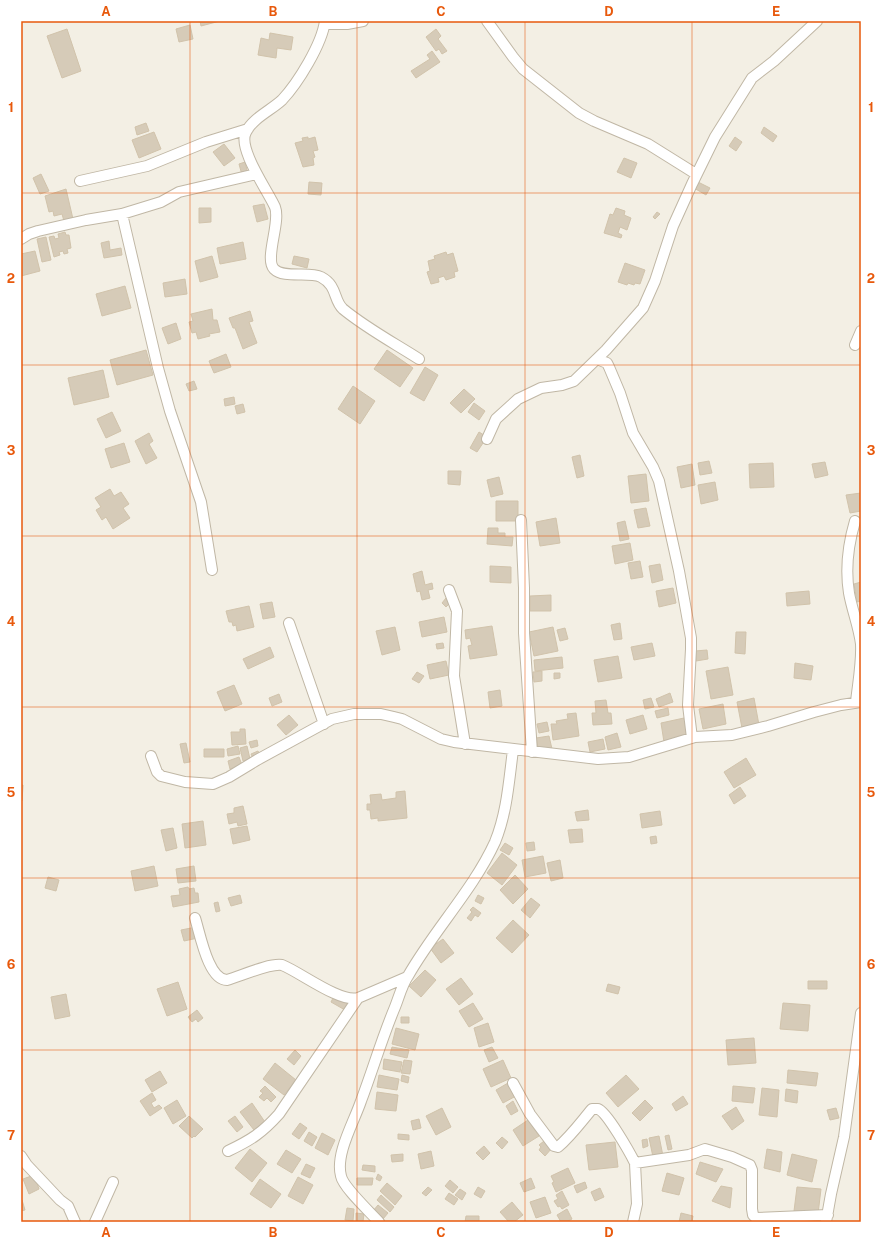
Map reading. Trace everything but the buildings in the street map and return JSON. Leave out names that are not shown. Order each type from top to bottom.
[{"type":"street","points":[[362,21],[347,24],[325,23],[323,31],[309,61],[291,89],[282,100],[253,122],[244,138],[246,148],[256,174],[276,212],[277,219],[272,244],[272,262],[274,269],[281,273],[316,275],[322,278],[332,286],[341,308],[419,359]]},
{"type":"street","points":[[487,21],[523,69],[579,113],[648,144],[696,174]]},
{"type":"street","points":[[487,439],[496,419],[518,399],[541,388],[572,382],[597,359],[643,308],[655,281],[673,226],[696,174],[715,137],[752,78],[774,62],[817,21]]},
{"type":"street","points":[[80,181],[147,166],[206,142],[248,129]]},
{"type":"street","points":[[21,239],[28,234],[38,231],[86,220],[122,214],[161,202],[179,192],[256,174]]},
{"type":"street","points":[[122,214],[160,375],[170,411],[201,502],[212,570]]},
{"type":"street","points":[[855,344],[861,331]]},
{"type":"street","points":[[597,359],[607,364],[609,367],[620,393],[633,433],[653,467],[659,481],[679,571],[691,638],[692,649],[688,700],[692,738]]},
{"type":"street","points":[[521,520],[524,633],[532,752]]},
{"type":"street","points":[[151,756],[160,776],[185,782],[213,784],[229,777],[257,760],[339,717],[354,714],[381,714],[402,720],[441,739],[465,744],[598,759],[616,759],[629,757],[692,738],[732,735],[749,731],[814,712],[858,702],[861,645],[856,618],[849,595],[847,578],[849,543],[854,521]]},
{"type":"street","points":[[449,590],[458,611],[454,676],[465,744]]},
{"type":"street","points":[[289,623],[324,724]]},
{"type":"street","points":[[379,1222],[342,1180],[340,1168],[344,1147],[362,1101],[383,1036],[407,977],[435,934],[457,905],[494,843],[504,811],[513,750]]},
{"type":"street","points":[[195,918],[213,971],[224,980],[278,964],[288,967],[311,981],[346,998],[352,999],[358,998],[407,977]]},
{"type":"street","points":[[228,1151],[253,1139],[279,1114],[358,998]]},
{"type":"street","points":[[635,1163],[689,1155],[705,1149],[732,1157],[750,1165],[753,1177],[752,1209],[753,1215],[756,1218],[827,1218],[844,1137],[861,1013]]},
{"type":"street","points":[[513,1083],[530,1114],[554,1146],[558,1147],[576,1129],[592,1109],[598,1109],[602,1112],[618,1133],[635,1163],[637,1204],[633,1222]]},
{"type":"street","points":[[21,1156],[27,1165],[69,1208],[75,1222]]},
{"type":"street","points":[[96,1222],[113,1182]]}]
